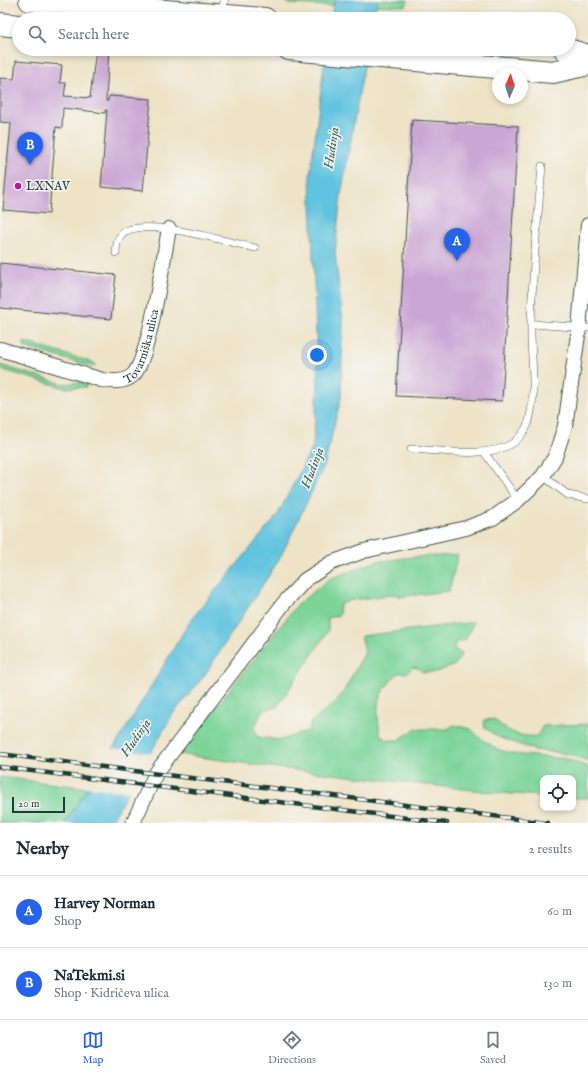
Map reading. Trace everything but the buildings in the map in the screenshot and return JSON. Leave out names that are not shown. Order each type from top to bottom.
[{"type":"main road","points":[[30,0],[222,8],[238,12]]},
{"type":"main road","points":[[0,24],[12,25]]},
{"type":"main road","points":[[576,52],[588,56]]},
{"type":"main road","points":[[364,56],[553,72],[588,64]]},
{"type":"street","points":[[132,823],[156,773],[284,603],[305,580],[331,563],[364,551],[466,528],[493,518],[518,500],[543,476],[555,457],[565,426],[583,328],[588,225]]},
{"type":"street","name":"Tovarniška ulica","points":[[0,349],[102,380],[117,382],[133,375],[141,360],[148,336],[169,229]]},
{"type":"lane","points":[[411,449],[484,452],[500,449],[513,442],[522,434],[528,424],[532,398],[531,324],[542,166]]},
{"type":"lane","points":[[116,253],[117,245],[122,234],[140,226],[169,229],[255,248]]},
{"type":"lane","points":[[531,324],[583,328]]},
{"type":"lane","points":[[484,452],[518,500]]},
{"type":"lane","points":[[543,476],[568,495],[588,499]]},
{"type":"green space","points":[[284,0],[335,0],[332,6],[289,4]]},
{"type":"green space","points":[[378,0],[408,0],[406,6],[376,5]]},
{"type":"green space","points":[[24,342],[92,362],[95,364],[94,367],[24,347]]},
{"type":"green space","points":[[0,365],[64,384],[82,382],[87,384],[86,387],[65,388],[0,369]]},
{"type":"green space","points":[[458,555],[449,591],[399,597],[399,594],[352,600],[340,604],[339,615],[328,618],[328,631],[277,707],[263,710],[254,728],[258,737],[281,740],[310,730],[310,723],[337,701],[345,689],[365,652],[361,636],[474,622],[465,640],[455,643],[454,649],[462,654],[455,665],[436,672],[423,672],[418,668],[413,667],[407,673],[398,673],[390,681],[379,701],[378,714],[380,735],[387,740],[398,740],[416,729],[447,729],[454,725],[471,729],[480,738],[497,749],[513,754],[567,759],[588,767],[588,798],[576,798],[576,775],[540,775],[540,796],[499,793],[278,768],[179,754],[297,605],[329,579],[375,562],[412,557]]},
{"type":"green space","points":[[494,719],[508,730],[525,736],[537,736],[543,726],[588,724],[588,761],[569,754],[535,750],[498,737],[485,728],[484,720]]},
{"type":"green space","points":[[0,777],[88,788],[68,819],[63,823],[0,823]]},
{"type":"water","points":[[335,0],[378,0],[375,12],[332,12]]},
{"type":"water","name":"Hudinja","points":[[325,56],[366,56],[341,195],[335,253],[343,322],[341,398],[324,466],[280,558],[204,676],[173,714],[110,823],[65,823],[128,725],[190,621],[277,516],[313,446],[318,386],[310,176]]},
{"type":"pier","points":[[111,748],[152,753],[132,792],[87,787]]},
{"type":"railway","points":[[0,754],[548,823]]},
{"type":"railway","points":[[0,767],[447,823]]},
{"type":"place","name":"NaTekmi.si","points":[[30,165]]},
{"type":"place","name":"LXNAV","points":[[18,186]]},
{"type":"place","name":"Harvey Norman","points":[[457,261]]}]
